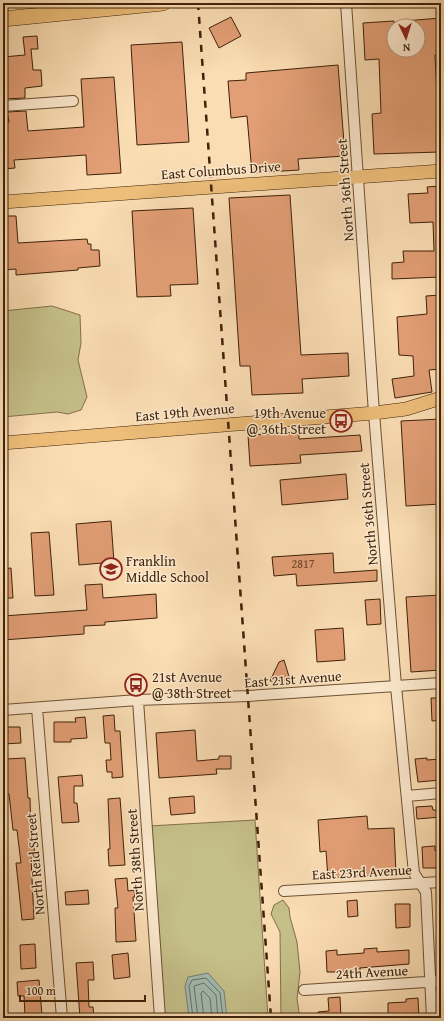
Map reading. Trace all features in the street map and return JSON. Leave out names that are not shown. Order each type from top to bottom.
[{"type":"highway","points":[[3,20],[163,3]]},
{"type":"main road","name":"East Columbus Drive","points":[[3,202],[441,171]]},
{"type":"main road","name":"East 19th Avenue","points":[[3,443],[374,413],[406,409],[441,398]]},
{"type":"street","name":"North 36th Street","points":[[346,3],[374,413],[396,686],[414,873],[426,892],[432,1018]]},
{"type":"street","points":[[3,106],[73,101]]},
{"type":"street","name":"East 21st Avenue","points":[[3,710],[138,700],[248,696],[441,683]]},
{"type":"street","name":"North 38th Street","points":[[138,700],[160,1018]]},
{"type":"street","name":"North Reid Street","points":[[37,708],[62,1018]]},
{"type":"street","points":[[407,796],[441,793]]},
{"type":"street","name":"East 23rd Avenue","points":[[284,891],[441,882]]},
{"type":"street","name":"24th Avenue","points":[[304,990],[441,981]]},
{"type":"shaded area","points":[[52,306],[80,315],[81,343],[78,360],[87,397],[81,410],[68,414],[57,412],[3,417],[3,311]]},
{"type":"shaded area","points":[[255,820],[268,1018],[162,1018],[149,826]]},
{"type":"shaded area","points":[[283,900],[289,908],[297,942],[300,972],[297,999],[300,1018],[281,1018],[280,932],[271,914],[274,905]]},
{"type":"water","points":[[208,973],[224,991],[227,1018],[189,1018],[185,986],[188,977]]},
{"type":"building","points":[[231,17],[241,36],[219,48],[209,28]]},
{"type":"building","points":[[441,18],[441,55],[435,55],[440,152],[374,154],[372,114],[381,113],[379,59],[365,60],[363,23],[386,22],[386,58],[426,58],[426,19]]},
{"type":"building","points":[[37,36],[38,49],[31,49],[33,70],[41,70],[42,86],[25,88],[25,98],[3,99],[3,57],[25,55],[23,37]]},
{"type":"building","points":[[182,42],[189,142],[137,145],[131,45]]},
{"type":"building","points":[[338,65],[345,156],[298,159],[299,170],[252,173],[247,116],[231,118],[228,81],[246,80],[246,73]]},
{"type":"building","points":[[114,77],[121,173],[87,175],[86,155],[14,160],[15,168],[3,169],[3,122],[9,122],[7,112],[26,111],[28,131],[84,127],[81,79]]},
{"type":"building","points":[[440,186],[441,277],[392,279],[392,263],[404,262],[403,251],[434,251],[433,222],[410,223],[408,194],[428,193],[427,187]]},
{"type":"building","points":[[290,195],[301,355],[348,353],[349,376],[302,379],[303,393],[252,395],[250,366],[240,366],[229,198]]},
{"type":"building","points":[[193,208],[198,284],[170,285],[171,296],[137,297],[132,211]]},
{"type":"building","points":[[7,216],[16,216],[18,243],[87,239],[88,244],[91,244],[91,250],[99,250],[100,266],[78,268],[78,270],[16,275],[16,269],[3,270],[3,222],[7,222]]},
{"type":"building","points":[[441,295],[441,369],[429,370],[432,392],[395,398],[392,379],[414,376],[413,356],[399,355],[397,317],[427,314],[426,296]]},
{"type":"building","points":[[441,419],[441,504],[406,506],[401,421]]},
{"type":"building","points":[[299,432],[299,439],[360,435],[362,451],[300,455],[301,463],[250,466],[248,435]]},
{"type":"building","points":[[346,474],[348,499],[282,505],[280,480]]},
{"type":"building","points":[[111,521],[114,562],[79,565],[76,524]]},
{"type":"building","points":[[49,532],[54,595],[35,596],[31,533]]},
{"type":"building","points":[[333,553],[334,573],[377,570],[377,581],[297,586],[296,574],[274,576],[272,557]]},
{"type":"building","points":[[11,568],[13,598],[3,598],[3,569]]},
{"type":"building","points":[[102,584],[103,598],[156,594],[157,618],[105,622],[105,625],[84,626],[84,634],[3,640],[3,616],[87,610],[85,585]]},
{"type":"building","points":[[441,595],[441,670],[411,672],[406,597]]},
{"type":"building","points":[[380,599],[381,624],[367,625],[365,600]]},
{"type":"building","points":[[343,628],[345,660],[317,662],[315,630]]},
{"type":"building","points":[[284,660],[290,680],[270,681],[279,662]]},
{"type":"building","points":[[431,698],[441,698],[441,720],[432,721]]},
{"type":"building","points":[[114,715],[115,731],[120,731],[123,777],[112,778],[112,772],[107,772],[106,760],[111,760],[110,743],[105,743],[103,716]]},
{"type":"building","points":[[85,717],[87,738],[71,739],[71,742],[54,742],[54,722],[76,722],[75,718]]},
{"type":"building","points":[[7,727],[20,727],[21,743],[3,744],[3,733],[8,733]]},
{"type":"building","points":[[195,730],[197,761],[219,759],[219,756],[231,756],[231,769],[216,769],[217,774],[159,778],[156,733]]},
{"type":"building","points":[[25,758],[28,798],[30,798],[31,838],[33,838],[35,857],[31,858],[34,919],[22,920],[16,863],[21,863],[17,830],[13,830],[9,794],[3,794],[3,780],[7,780],[6,759]]},
{"type":"building","points":[[427,758],[427,760],[441,759],[441,780],[418,782],[415,759]]},
{"type":"building","points":[[82,775],[83,786],[74,786],[74,803],[77,803],[79,822],[62,823],[58,777]]},
{"type":"building","points":[[194,796],[195,813],[171,815],[169,798]]},
{"type":"building","points":[[120,798],[125,865],[109,866],[108,849],[110,849],[108,799]]},
{"type":"building","points":[[432,806],[433,810],[441,810],[441,817],[417,819],[416,807]]},
{"type":"building","points":[[367,816],[368,829],[394,828],[396,874],[328,878],[326,851],[320,852],[318,820]]},
{"type":"building","points":[[435,846],[435,851],[441,850],[441,866],[436,866],[436,868],[423,868],[422,847]]},
{"type":"building","points":[[127,878],[128,891],[134,890],[135,897],[133,897],[136,941],[116,942],[115,908],[118,908],[115,879]]},
{"type":"building","points":[[88,890],[89,904],[66,905],[65,892]]},
{"type":"building","points":[[357,900],[358,916],[348,917],[347,901]]},
{"type":"building","points":[[395,904],[410,904],[410,927],[396,928]]},
{"type":"building","points":[[35,944],[36,968],[21,969],[20,945]]},
{"type":"building","points":[[377,948],[377,952],[409,950],[409,964],[360,968],[360,972],[327,972],[326,951],[337,950],[337,955],[364,953],[364,949]]},
{"type":"building","points":[[128,953],[130,977],[114,979],[112,955]]},
{"type":"building","points":[[93,962],[94,980],[88,980],[89,1007],[93,1007],[94,1018],[80,1018],[76,963]]},
{"type":"building","points":[[39,980],[42,1015],[25,1016],[24,996],[18,996],[17,982]]},
{"type":"building","points":[[340,997],[341,1018],[318,1018],[318,1012],[329,1011],[328,998]]},
{"type":"building","points":[[418,998],[419,1018],[388,1018],[388,1003],[406,1002],[406,999]]},
{"type":"railway","points":[[198,3],[271,1018]]},
{"type":"place","name":"19th Avenue @ 36th Street","points":[[341,421]]},
{"type":"place","name":"Franklin Middle School","points":[[111,569]]},
{"type":"place","name":"21st Avenue @ 38th Street","points":[[136,685]]}]
